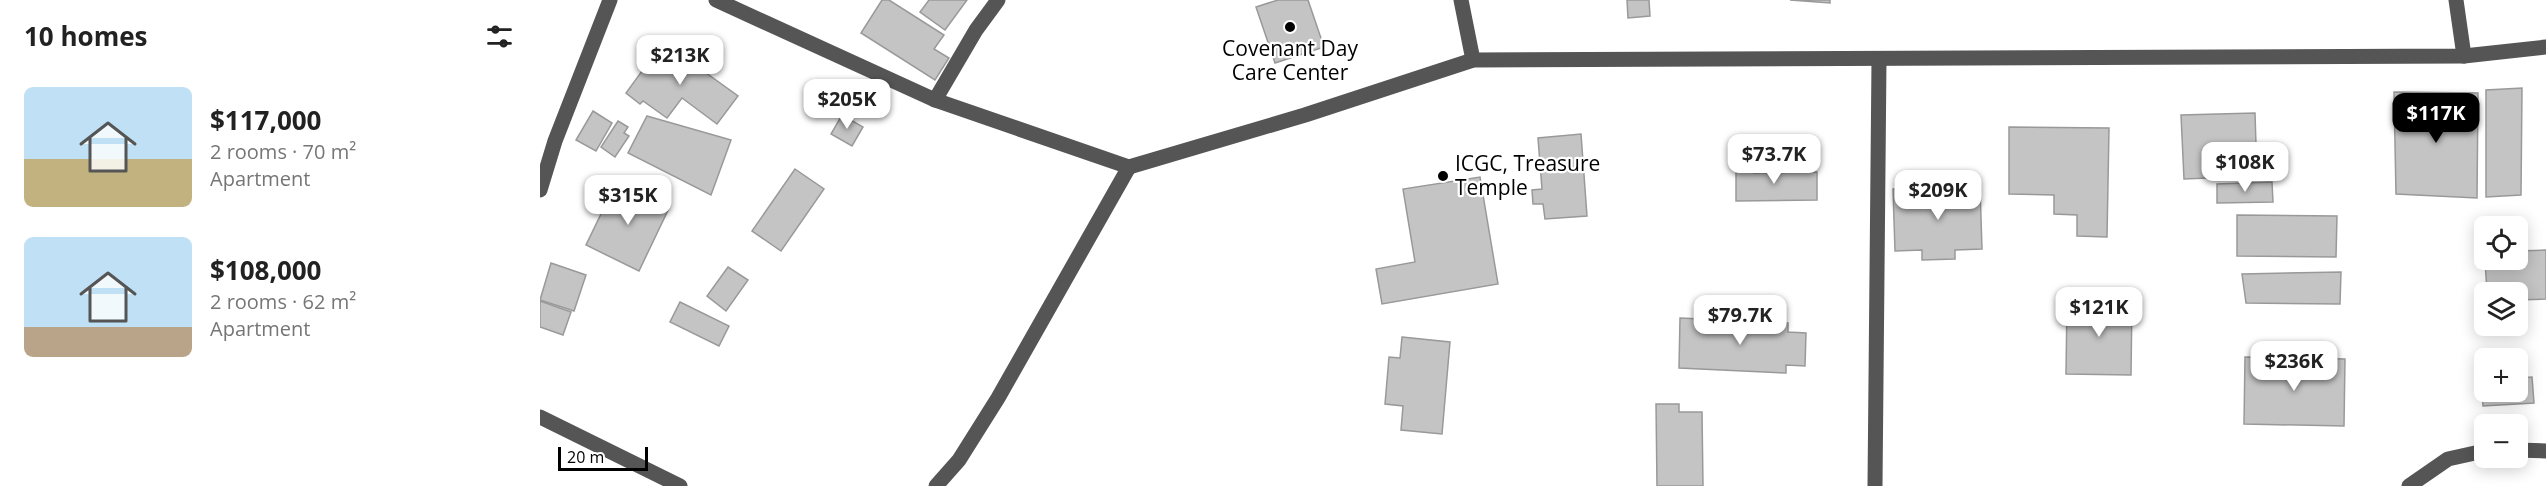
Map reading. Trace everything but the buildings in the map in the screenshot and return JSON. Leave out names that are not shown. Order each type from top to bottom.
[{"type":"street","points":[[540,190],[555,141],[610,0]]},
{"type":"street","points":[[716,0],[935,100],[1129,167],[1305,115],[1473,60],[2464,56],[2546,47]]},
{"type":"street","points":[[935,100],[976,30],[998,0]]},
{"type":"street","points":[[1461,0],[1473,60]]},
{"type":"street","points":[[2456,0],[2464,56]]},
{"type":"street","points":[[1875,486],[1879,60]]},
{"type":"street","points":[[936,486],[959,460],[999,398],[1129,167]]},
{"type":"street","points":[[540,417],[681,486]]},
{"type":"street","points":[[2528,450],[2546,451]]},
{"type":"street","points":[[2409,486],[2448,459],[2474,453]]},
{"type":"place","name":"Covenant Day Care Center","points":[[1290,27]]},
{"type":"place","name":"ICGC, Treasure Temple","points":[[1443,176]]}]
